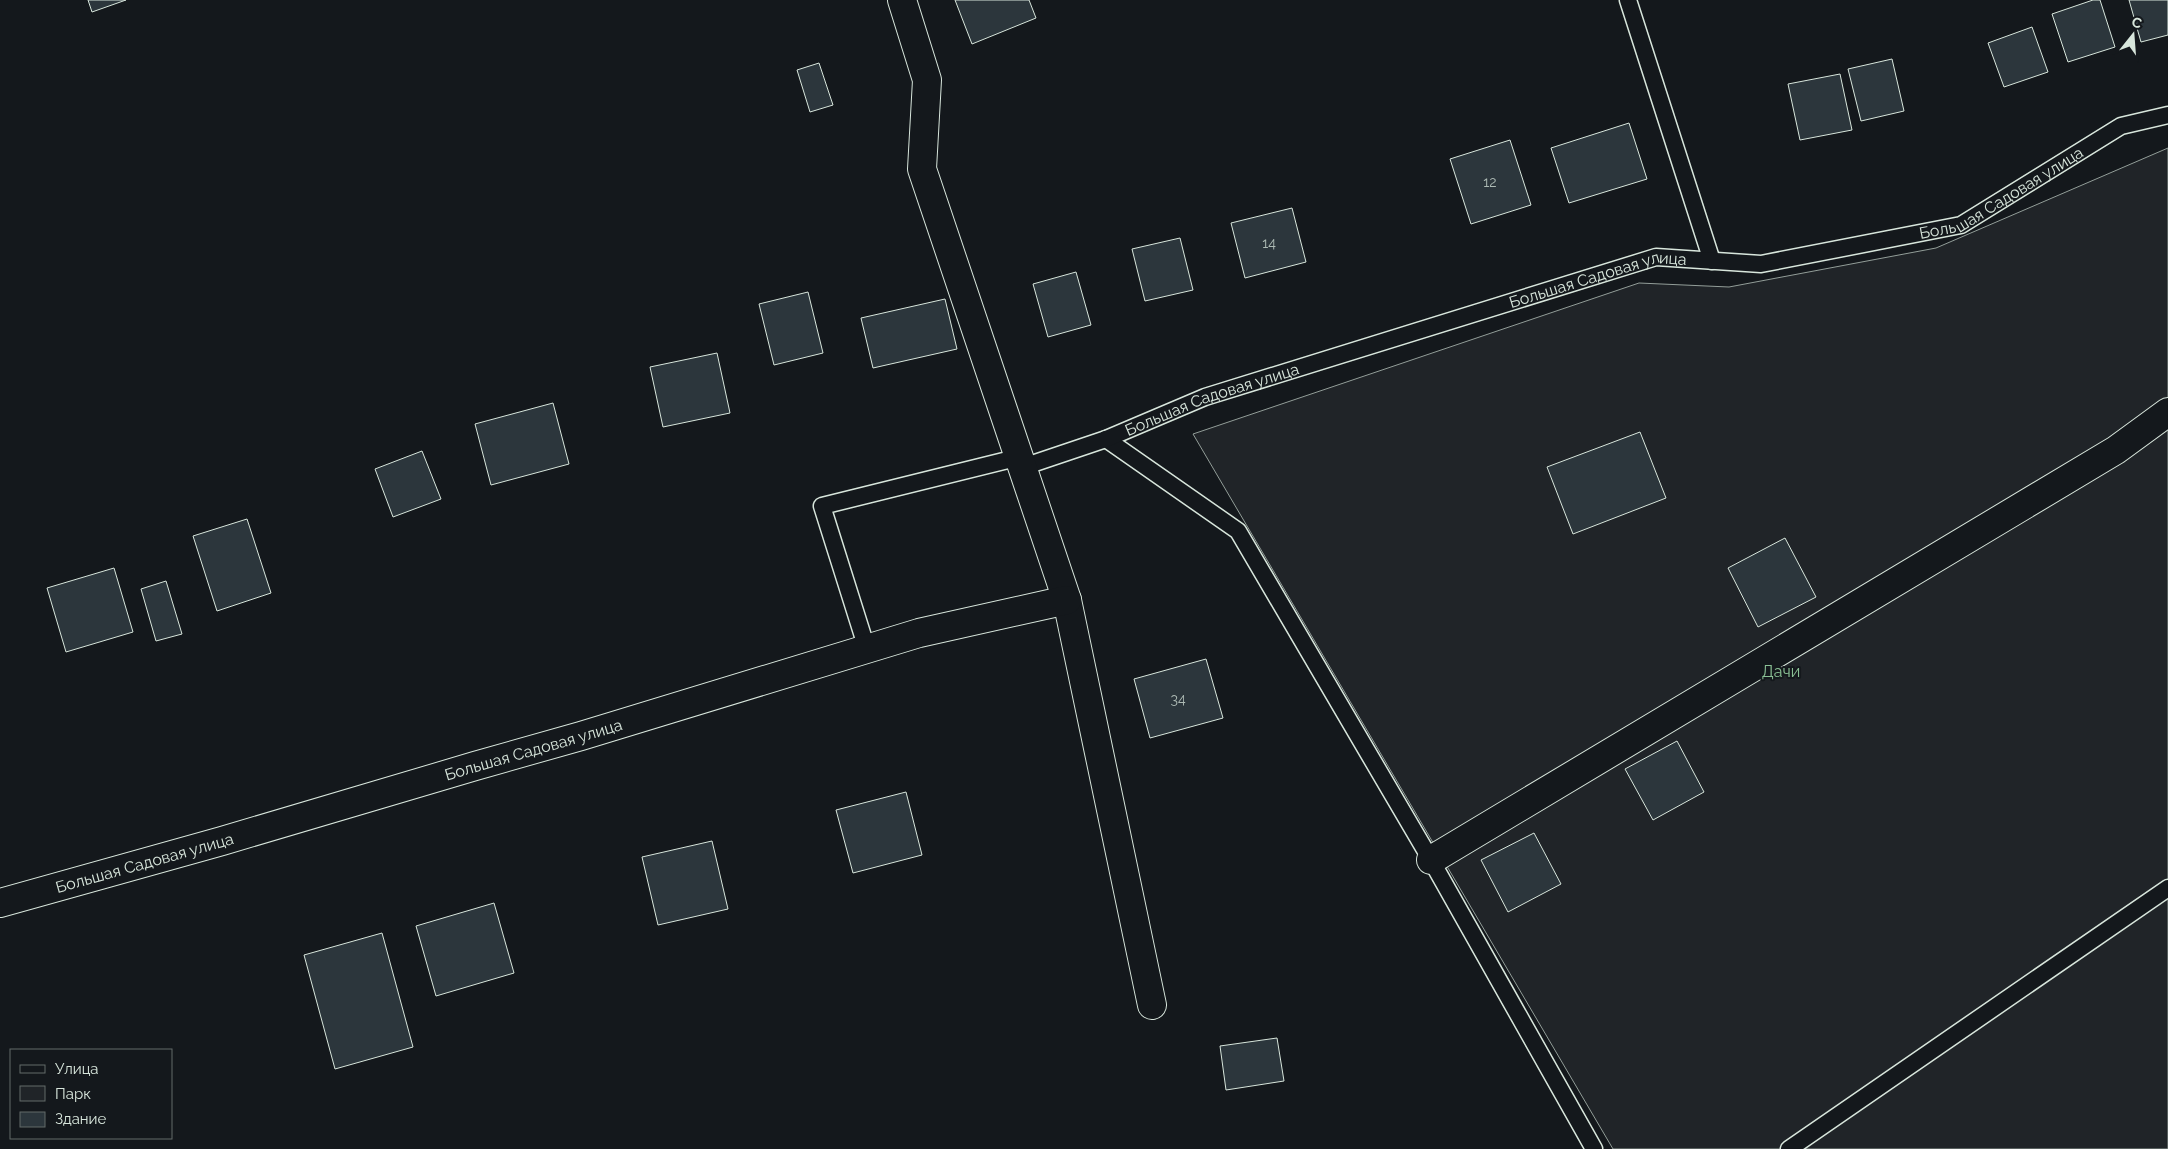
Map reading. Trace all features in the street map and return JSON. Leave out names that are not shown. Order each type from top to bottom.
[{"type":"street","points":[[902,0],[927,80],[922,169],[1067,600],[1152,1005]]},
{"type":"street","points":[[1431,860],[2116,450],[2168,412]]},
{"type":"street","name":"Большая Садовая улица","points":[[0,903],[222,841],[581,736],[918,633],[1067,600]]},
{"type":"lane","points":[[1628,0],[1712,261]]},
{"type":"lane","name":"Большая Садовая улица","points":[[867,649],[822,506],[1022,462],[1106,439],[1205,398],[1656,257],[1761,264],[1961,225],[2122,126],[2168,115]]},
{"type":"lane","points":[[1106,439],[1238,530],[1431,860],[1594,1149]]},
{"type":"lane","points":[[1789,1149],[2168,888]]},
{"type":"green space","name":"Дачи","points":[[2168,148],[2168,1149],[1613,1149],[1193,434],[1639,283],[1729,287],[1936,248]]},
{"type":"building","points":[[88,0],[126,0],[92,12]]},
{"type":"building","points":[[955,0],[1029,0],[1036,18],[972,44]]},
{"type":"building","points":[[2093,0],[2100,0],[2115,47],[2068,62],[2052,14]]},
{"type":"building","points":[[2129,0],[2168,0],[2168,35],[2141,42]]},
{"type":"building","points":[[2032,27],[2048,72],[2004,87],[1988,43]]},
{"type":"building","points":[[1892,59],[1904,111],[1861,121],[1848,69]]},
{"type":"building","points":[[819,63],[833,105],[810,112],[797,70]]},
{"type":"building","points":[[1840,74],[1852,130],[1800,140],[1788,84]]},
{"type":"building","points":[[1629,123],[1647,179],[1569,203],[1551,148]]},
{"type":"building","points":[[1510,140],[1531,205],[1471,224],[1450,159]]},
{"type":"building","points":[[1292,208],[1306,262],[1245,278],[1231,223]]},
{"type":"building","points":[[1180,238],[1193,290],[1145,301],[1132,249]]},
{"type":"building","points":[[1076,272],[1091,325],[1048,337],[1033,284]]},
{"type":"building","points":[[808,292],[823,353],[774,365],[759,304]]},
{"type":"building","points":[[945,299],[957,349],[873,368],[861,318]]},
{"type":"building","points":[[717,353],[730,413],[663,427],[650,367]]},
{"type":"building","points":[[553,403],[569,464],[491,485],[475,424]]},
{"type":"building","points":[[1640,432],[1666,498],[1573,534],[1547,467]]},
{"type":"building","points":[[422,451],[441,499],[393,517],[375,469]]},
{"type":"building","points":[[247,519],[271,593],[217,611],[193,536]]},
{"type":"building","points":[[1785,538],[1816,597],[1758,627],[1728,568]]},
{"type":"building","points":[[114,568],[133,632],[66,652],[47,588]]},
{"type":"building","points":[[166,581],[182,634],[156,641],[141,589]]},
{"type":"building","points":[[1206,659],[1223,718],[1150,738],[1134,679]]},
{"type":"building","points":[[1677,741],[1704,792],[1653,820],[1625,769]]},
{"type":"building","points":[[906,792],[922,855],[853,873],[836,810]]},
{"type":"building","points":[[1534,833],[1561,884],[1508,912],[1481,860]]},
{"type":"building","points":[[712,841],[728,909],[658,925],[642,857]]},
{"type":"building","points":[[494,903],[514,973],[436,996],[416,926]]},
{"type":"building","points":[[382,933],[413,1047],[335,1069],[304,955]]},
{"type":"building","points":[[1277,1038],[1284,1081],[1226,1090],[1220,1046]]}]
